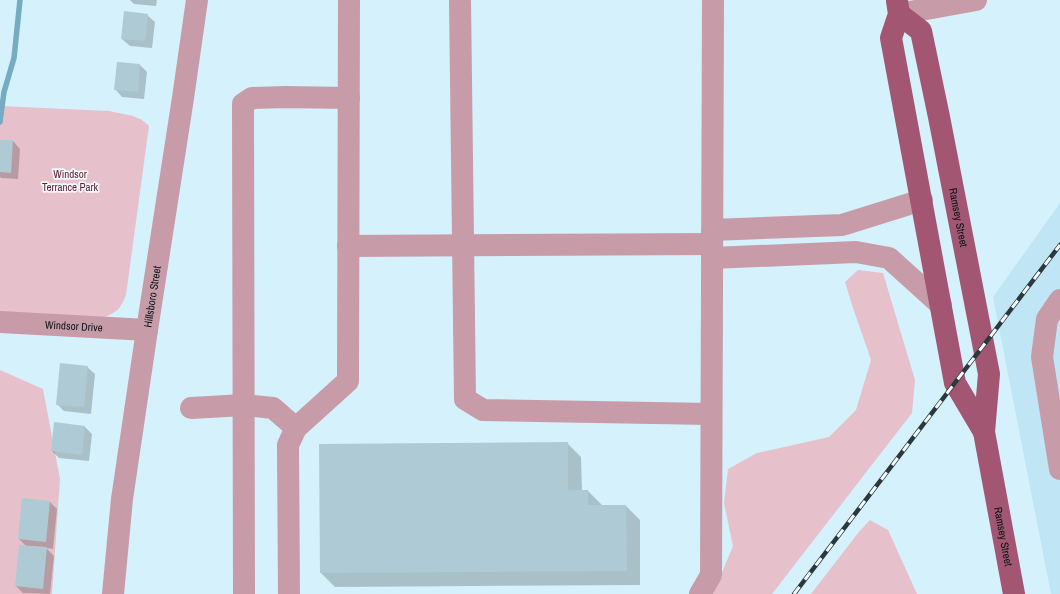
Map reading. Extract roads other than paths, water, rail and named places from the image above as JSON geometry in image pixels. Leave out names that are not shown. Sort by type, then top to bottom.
[{"type":"main road","name":"Ramsey Street","points":[[898,7],[891,38],[955,383],[984,432]]},
{"type":"main road","name":"Ramsey Street","points":[[898,7],[921,31],[939,117],[989,374],[984,432],[1014,594]]},
{"type":"street","name":"Hillsboro Street","points":[[113,594],[122,498],[197,0]]},
{"type":"street","points":[[289,594],[288,445],[296,428],[348,381],[349,0]]},
{"type":"street","points":[[460,0],[465,399],[483,410],[711,414]]},
{"type":"street","points":[[700,594],[711,575],[713,0]]},
{"type":"street","points":[[898,7],[976,0]]},
{"type":"street","points":[[244,594],[244,104],[252,98],[349,98]]},
{"type":"street","points":[[712,244],[842,225],[922,200]]},
{"type":"street","points":[[348,246],[712,244],[856,252],[889,258],[941,305]]},
{"type":"street","points":[[1060,300],[1047,319],[1042,357],[1060,468]]},
{"type":"street","name":"Windsor Drive","points":[[0,322],[147,330]]},
{"type":"street","points":[[191,408],[244,406],[273,408],[296,428]]},
{"type":"waterway","points":[[0,122],[4,92],[14,58],[20,0]]},
{"type":"railway","points":[[794,594],[1060,245]]},
{"type":"park label","name":"Windsor Terrance Park","points":[[70,180]]}]
